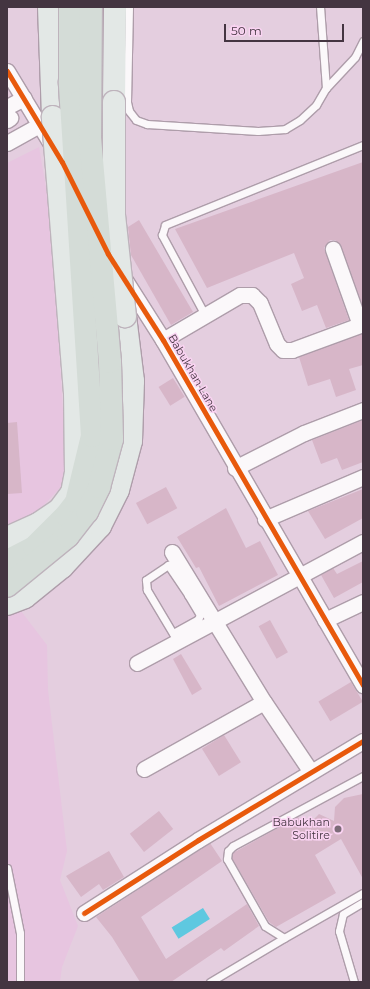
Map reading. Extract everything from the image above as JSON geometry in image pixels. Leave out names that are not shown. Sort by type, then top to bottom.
[{"type":"highway","points":[[7,561],[34,547],[66,515],[76,502],[92,436],[70,82],[70,7]]},
{"type":"highway","points":[[7,586],[68,536],[86,512],[99,487],[112,439],[110,362],[90,138],[91,7]]},
{"type":"main road","points":[[7,538],[38,524],[59,510],[72,493],[76,472],[76,392],[46,121],[49,7]]},
{"type":"main road","points":[[7,604],[24,597],[62,567],[100,526],[118,490],[131,441],[133,381],[114,215],[115,7]]},
{"type":"street","name":"Babukhan Lane","points":[[7,71],[24,98],[46,121],[108,254],[162,340],[299,578],[363,685]]},
{"type":"street","points":[[8,115],[24,98]]},
{"type":"street","points":[[7,143],[46,121]]},
{"type":"street","points":[[162,340],[240,295],[252,295],[260,303],[277,344],[283,350],[292,350],[362,325],[333,249]]},
{"type":"street","points":[[235,468],[304,433],[357,412]]},
{"type":"street","points":[[265,519],[363,477]]},
{"type":"street","points":[[137,663],[175,638],[216,622],[363,542]]},
{"type":"street","points":[[172,552],[192,592],[216,622],[264,702],[311,772]]},
{"type":"street","points":[[325,620],[363,602]]},
{"type":"street","points":[[144,769],[264,702]]},
{"type":"street","points":[[84,913],[198,840],[363,742]]},
{"type":"lane","points":[[129,7],[128,111],[136,120],[147,124],[258,131],[285,128],[300,120],[316,105],[326,88],[355,57],[363,41]]},
{"type":"lane","points":[[320,7],[326,88]]},
{"type":"lane","points":[[205,315],[162,235],[164,225],[363,145]]},
{"type":"lane","points":[[168,565],[192,592],[200,615],[198,619],[175,638],[144,585],[146,580],[168,565]]},
{"type":"lane","points":[[284,938],[264,926],[227,859],[228,851],[363,776]]},
{"type":"lane","points":[[7,868],[20,933],[20,982]]},
{"type":"lane","points":[[210,982],[363,893]]},
{"type":"lane","points":[[354,982],[339,931],[343,914],[363,902]]},
{"type":"shaded area","points":[[39,147],[58,257],[59,346],[67,480],[35,515],[7,527],[7,163]]},
{"type":"shaded area","points":[[21,611],[47,645],[48,690],[67,851],[60,880],[78,926],[62,967],[60,982],[7,982],[7,616]]},
{"type":"water","points":[[203,908],[210,919],[179,939],[172,928]]},
{"type":"building","points":[[363,162],[363,307],[341,246],[335,240],[330,240],[324,248],[349,320],[326,328],[317,305],[302,311],[291,284],[304,278],[294,253],[207,288],[175,229]]},
{"type":"building","points":[[139,220],[193,312],[171,325],[131,255],[128,227]]},
{"type":"building","points":[[363,333],[363,365],[349,369],[356,390],[336,397],[330,379],[308,386],[299,357]]},
{"type":"building","points":[[173,378],[185,397],[170,406],[159,387]]},
{"type":"building","points":[[363,420],[363,462],[342,470],[337,458],[321,464],[312,440]]},
{"type":"building","points":[[17,422],[22,493],[7,494],[7,423]]},
{"type":"building","points":[[166,487],[177,508],[147,524],[136,503]]},
{"type":"building","points":[[363,489],[363,518],[325,539],[308,511]]},
{"type":"building","points":[[226,508],[246,548],[260,541],[278,575],[219,606],[199,567],[196,568],[177,537]]},
{"type":"building","points":[[363,561],[363,582],[334,598],[321,575],[333,568],[337,574]]},
{"type":"building","points":[[270,620],[288,652],[277,659],[259,626]]},
{"type":"building","points":[[181,654],[202,689],[192,695],[173,659]]},
{"type":"building","points":[[351,682],[363,702],[330,721],[318,702]]},
{"type":"building","points":[[224,735],[241,762],[219,776],[202,749]]},
{"type":"building","points":[[363,794],[363,879],[341,839],[315,855],[336,893],[276,927],[269,922],[232,858],[233,853],[298,817],[305,828],[319,814],[334,821],[335,807],[344,798]]},
{"type":"building","points":[[159,811],[173,829],[144,852],[130,834]]},
{"type":"building","points":[[210,843],[222,861],[141,917],[166,959],[247,904],[259,926],[224,951],[221,948],[171,982],[140,982],[112,937],[96,917]]},
{"type":"building","points":[[109,851],[124,877],[103,890],[99,884],[81,897],[66,876]]},
{"type":"cycle path","points":[[7,71],[62,162],[108,254],[163,340],[363,685]]},
{"type":"cycle path","points":[[84,913],[198,840],[363,741]]},
{"type":"place","name":"Babukhan Solitire","points":[[338,829]]}]
